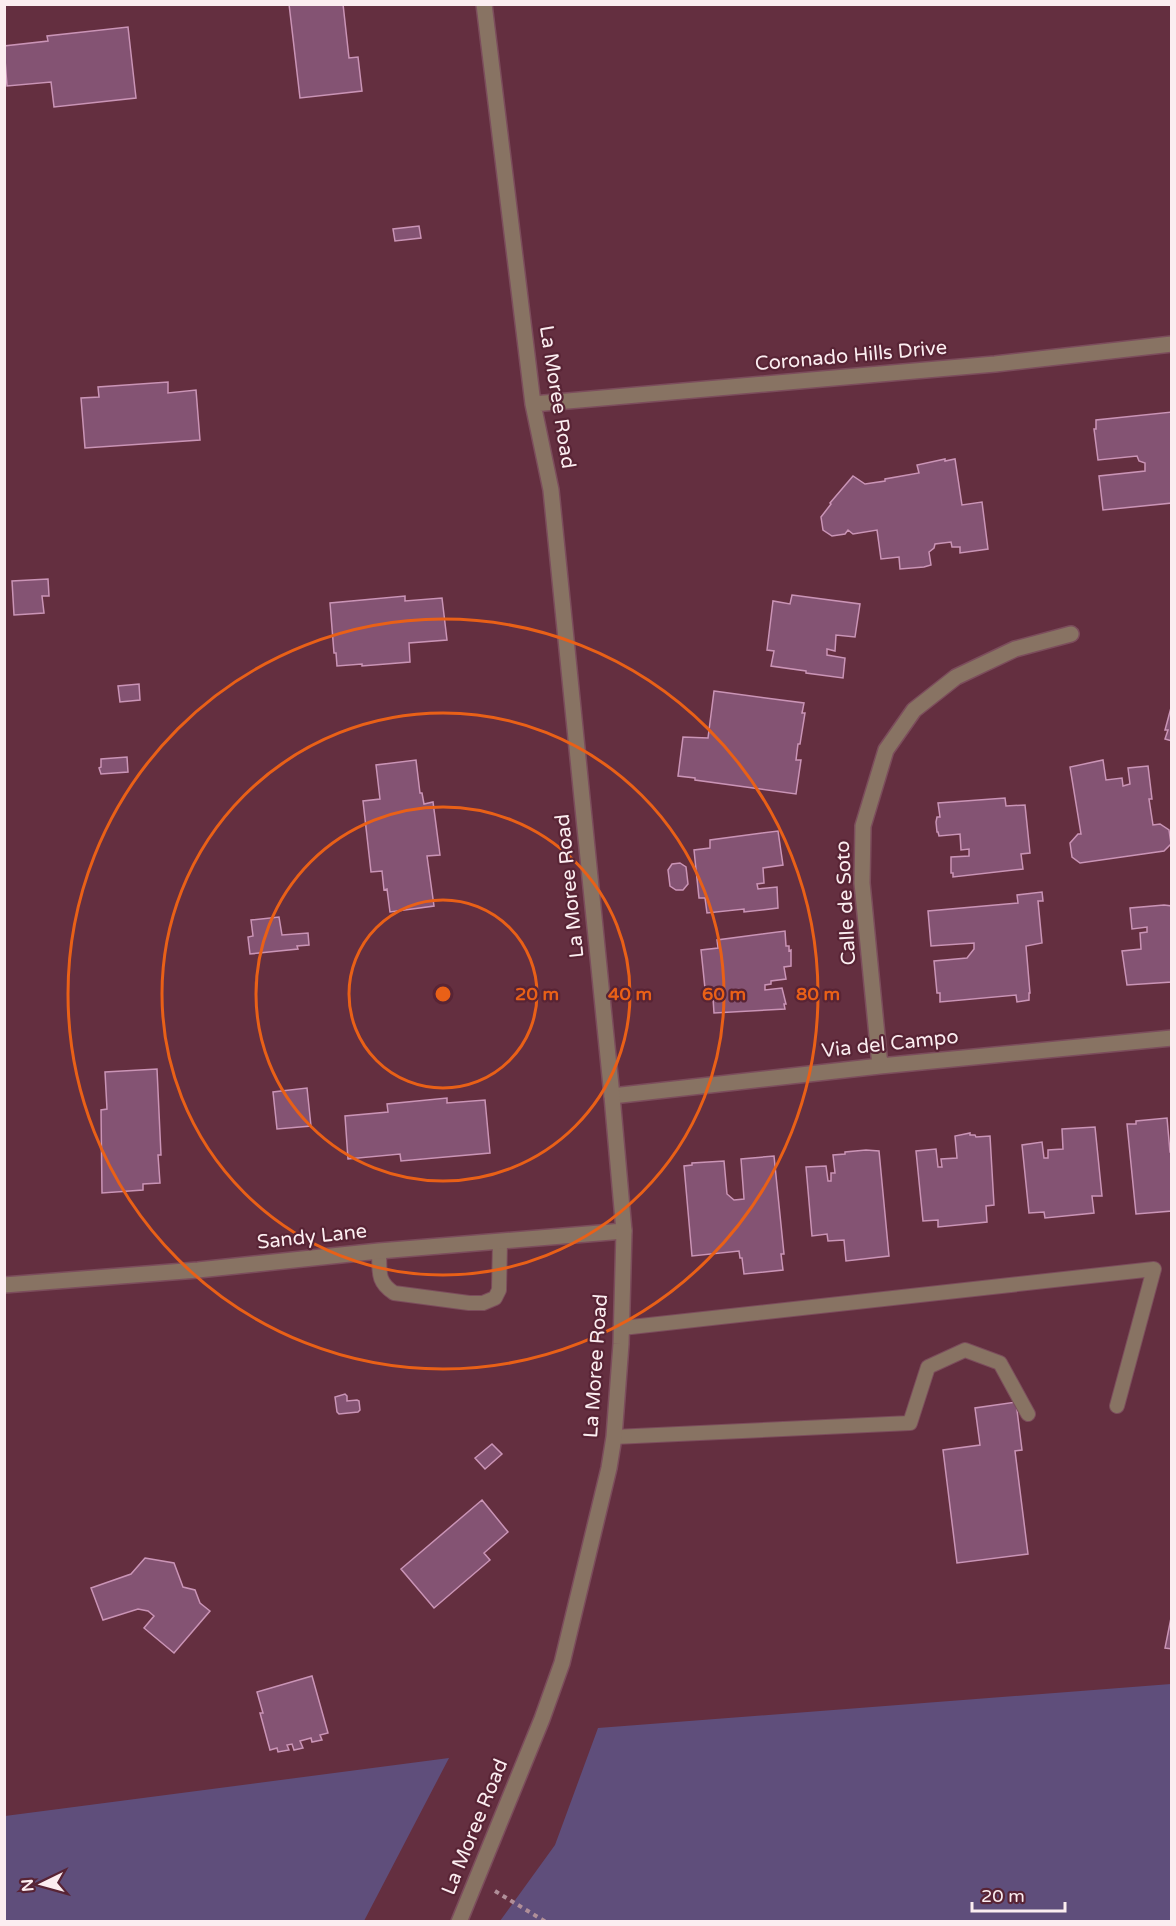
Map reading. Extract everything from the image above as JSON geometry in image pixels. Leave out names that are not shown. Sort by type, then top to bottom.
[{"type":"street","name":"La Moree Road","points":[[459,1922],[538,1729],[562,1663],[609,1468],[614,1437],[621,1328],[624,1231],[551,490],[533,404],[484,4]]},
{"type":"street","name":"Coronado Hills Drive","points":[[533,404],[995,364],[1172,344]]},
{"type":"street","name":"Calle de Soto","points":[[880,1066],[862,883],[863,826],[886,750],[914,710],[956,677],[1015,649],[1071,634]]},
{"type":"street","name":"Via del Campo","points":[[612,1096],[880,1066],[1172,1038]]},
{"type":"street","name":"Sandy Lane","points":[[4,1285],[198,1270],[379,1251],[624,1231]]},
{"type":"lane","points":[[379,1251],[380,1280],[394,1293],[483,1303],[495,1298],[499,1290],[500,1242]]},
{"type":"lane","points":[[621,1328],[1154,1269],[1117,1406]]},
{"type":"lane","points":[[614,1437],[910,1423],[928,1367],[965,1350],[1000,1363],[1028,1414]]},
{"type":"path","points":[[477,1879],[546,1922]]},
{"type":"shaded area","points":[[1171,1684],[1171,1921],[500,1921],[555,1845],[598,1728]]},
{"type":"shaded area","points":[[449,1758],[364,1921],[5,1921],[5,1816]]},
{"type":"building","points":[[289,4],[343,4],[349,58],[358,57],[362,91],[300,98]]},
{"type":"building","points":[[128,27],[136,98],[54,107],[51,82],[7,86],[4,46],[48,41],[47,36]]},
{"type":"building","points":[[419,226],[421,238],[395,241],[393,229]]},
{"type":"building","points":[[168,382],[168,393],[196,390],[200,440],[85,448],[81,398],[99,397],[98,387]]},
{"type":"building","points":[[1172,412],[1172,503],[1103,510],[1099,476],[1145,471],[1145,463],[1139,461],[1137,456],[1098,460],[1094,429],[1096,429],[1096,420]]},
{"type":"building","points":[[945,459],[945,461],[955,459],[962,505],[982,502],[988,549],[960,553],[960,547],[952,547],[951,542],[935,544],[929,552],[931,565],[900,569],[899,557],[881,559],[877,530],[853,534],[848,530],[845,534],[832,536],[823,530],[821,517],[853,476],[865,484],[885,481],[885,479],[919,473],[917,465]]},
{"type":"building","points":[[48,579],[49,596],[42,596],[44,613],[14,615],[12,581]]},
{"type":"building","points":[[792,595],[860,604],[855,637],[836,635],[835,651],[827,649],[827,655],[845,658],[843,678],[771,666],[774,651],[767,650],[773,601],[790,604]]},
{"type":"building","points":[[405,596],[405,601],[442,598],[447,640],[409,643],[410,662],[337,666],[330,603]]},
{"type":"building","points":[[139,684],[140,700],[120,702],[118,686]]},
{"type":"building","points":[[714,691],[804,703],[802,713],[805,713],[796,760],[801,760],[796,794],[678,776],[683,737],[708,738]]},
{"type":"building","points":[[1172,704],[1172,741],[1165,739],[1168,730],[1165,730]]},
{"type":"building","points":[[127,757],[128,772],[101,774],[99,768],[101,759]]},
{"type":"building","points":[[416,760],[420,793],[422,793],[424,804],[433,802],[440,855],[427,856],[434,906],[390,912],[382,871],[371,872],[363,801],[380,799],[376,765]]},
{"type":"building","points":[[1103,760],[1106,780],[1122,778],[1123,786],[1130,784],[1128,768],[1148,766],[1153,825],[1160,824],[1169,830],[1171,844],[1164,851],[1080,863],[1072,857],[1070,843],[1078,834],[1081,834],[1070,767]]},
{"type":"building","points":[[1005,798],[1006,806],[1025,805],[1030,853],[1021,854],[1023,869],[953,877],[951,857],[969,856],[969,849],[961,850],[960,834],[939,836],[936,822],[937,817],[940,817],[938,803]]},
{"type":"building","points":[[778,831],[783,865],[763,868],[764,883],[757,884],[758,889],[777,887],[778,908],[707,913],[705,898],[699,898],[694,850],[710,848],[710,840]]},
{"type":"building","points":[[680,863],[686,867],[688,884],[683,890],[676,890],[670,886],[668,870],[672,864]]},
{"type":"building","points":[[1042,892],[1043,901],[1038,901],[1042,943],[1026,946],[1029,1000],[1017,1002],[1016,995],[940,1002],[934,961],[967,958],[974,949],[974,943],[931,946],[928,911],[1018,903],[1017,895]]},
{"type":"building","points":[[1172,906],[1172,982],[1127,985],[1122,951],[1141,949],[1140,933],[1147,932],[1147,927],[1132,929],[1130,908]]},
{"type":"building","points":[[279,917],[282,935],[308,933],[309,945],[297,946],[298,949],[250,954],[248,937],[253,936],[251,920]]},
{"type":"building","points":[[785,931],[786,946],[789,946],[789,951],[791,950],[791,966],[784,967],[786,979],[771,981],[771,984],[765,985],[765,990],[782,988],[785,1009],[714,1013],[713,998],[706,998],[701,950],[718,948],[717,940]]},
{"type":"building","points":[[157,1069],[160,1183],[143,1184],[143,1190],[102,1193],[101,1110],[107,1109],[105,1072]]},
{"type":"building","points":[[307,1088],[311,1126],[277,1129],[273,1092]]},
{"type":"building","points":[[447,1098],[447,1103],[485,1100],[490,1153],[401,1161],[400,1154],[348,1159],[345,1116],[388,1112],[387,1104]]},
{"type":"building","points":[[1167,1118],[1170,1152],[1172,1152],[1172,1211],[1136,1214],[1127,1124]]},
{"type":"building","points":[[1095,1127],[1102,1196],[1092,1196],[1094,1213],[1045,1218],[1044,1212],[1029,1213],[1022,1145],[1042,1142],[1044,1158],[1048,1158],[1048,1150],[1063,1149],[1062,1129]]},
{"type":"building","points":[[970,1133],[976,1137],[990,1136],[994,1205],[986,1206],[987,1222],[938,1227],[938,1220],[923,1221],[916,1151],[936,1149],[938,1167],[942,1167],[941,1159],[957,1158],[955,1136]]},
{"type":"building","points":[[866,1150],[879,1151],[889,1256],[846,1261],[844,1240],[828,1241],[827,1234],[812,1236],[806,1167],[826,1166],[828,1181],[831,1181],[831,1173],[835,1173],[833,1155]]},
{"type":"building","points":[[774,1156],[784,1254],[781,1254],[783,1270],[744,1274],[739,1251],[692,1256],[684,1166],[692,1165],[692,1163],[724,1161],[727,1194],[734,1200],[744,1199],[741,1159]]},
{"type":"building","points":[[345,1394],[347,1401],[359,1401],[360,1410],[358,1412],[339,1414],[337,1412],[335,1397]]},
{"type":"building","points":[[1016,1402],[1022,1450],[1015,1451],[1028,1554],[957,1563],[943,1450],[980,1445],[975,1408]]},
{"type":"building","points":[[492,1444],[502,1454],[485,1469],[475,1458]]},
{"type":"building","points":[[482,1500],[508,1532],[484,1553],[490,1560],[434,1608],[401,1569]]},
{"type":"building","points":[[145,1558],[174,1563],[183,1587],[195,1590],[200,1603],[210,1611],[174,1653],[144,1628],[154,1616],[148,1611],[138,1609],[103,1620],[91,1588],[131,1574]]},
{"type":"building","points":[[1172,1613],[1172,1649],[1165,1648]]},
{"type":"building","points":[[312,1676],[328,1733],[320,1735],[322,1740],[312,1742],[311,1738],[300,1741],[303,1748],[294,1750],[292,1744],[287,1745],[289,1750],[278,1752],[277,1748],[270,1750],[257,1692]]}]
